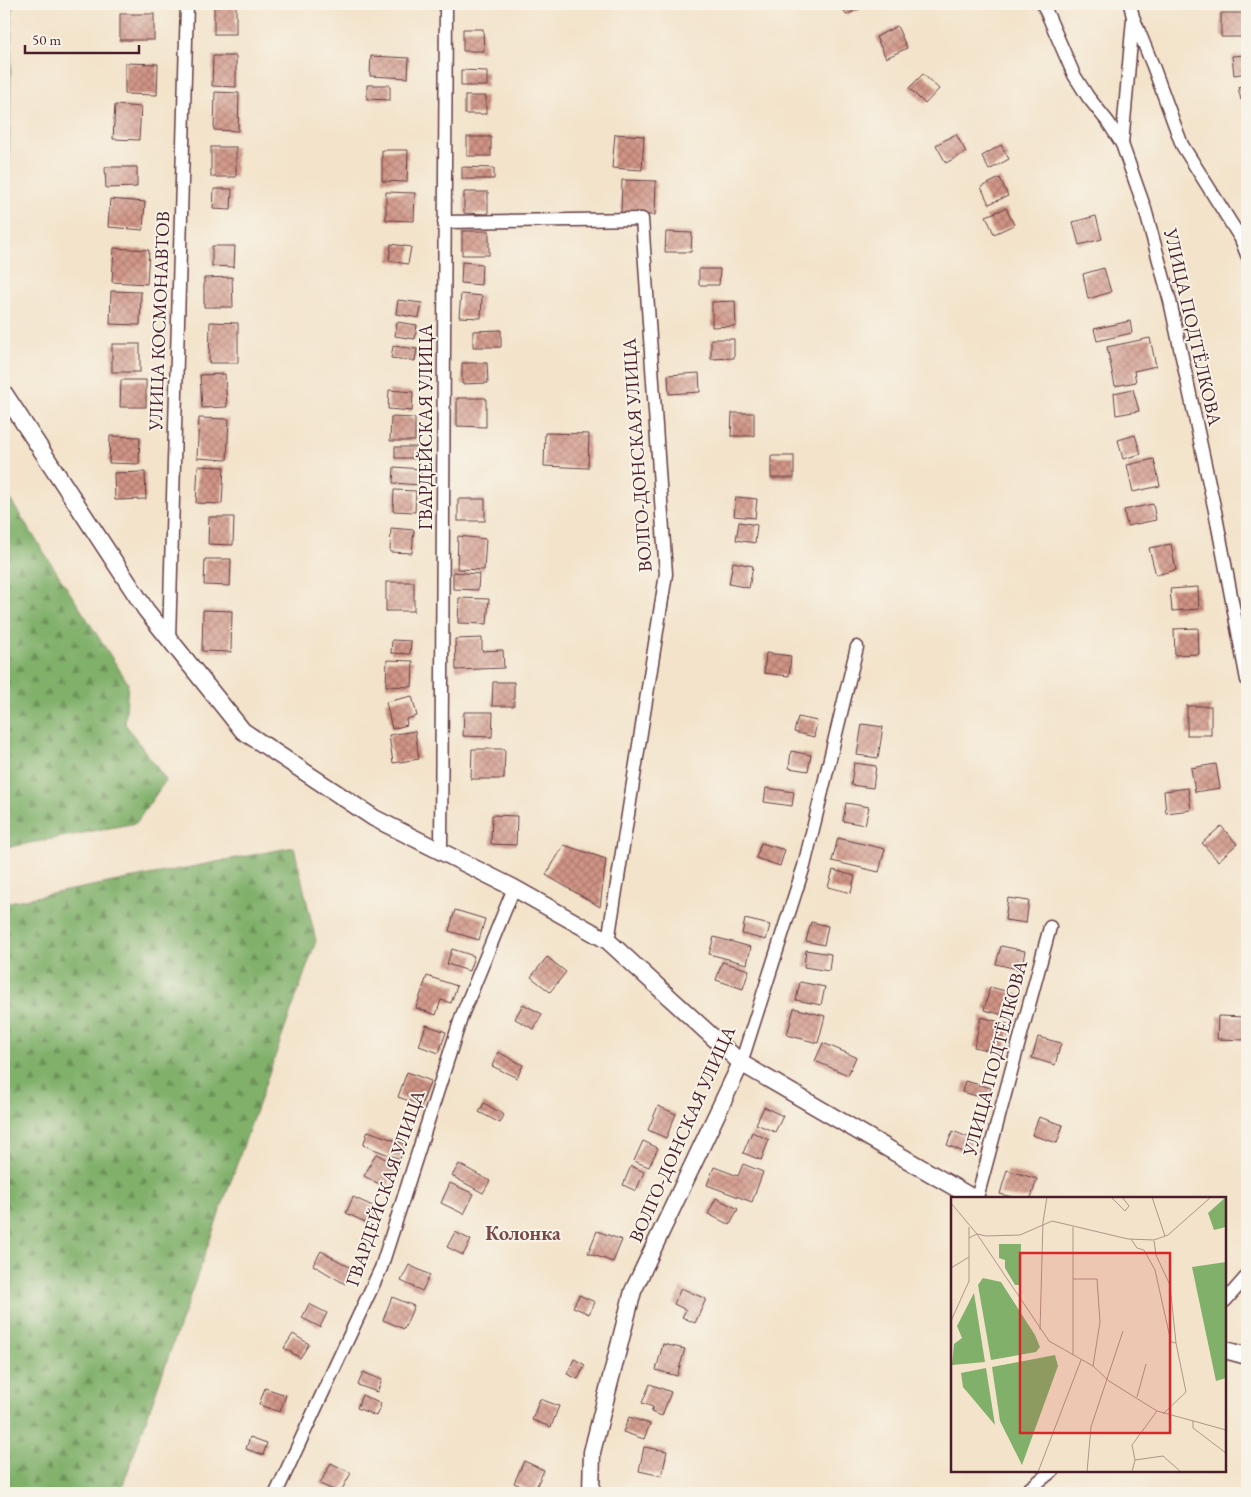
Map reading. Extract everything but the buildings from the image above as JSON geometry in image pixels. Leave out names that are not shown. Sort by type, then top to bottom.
[{"type":"street","name":"УЛИЦА КОСМОНАВТОВ","points":[[169,639],[187,4]]},
{"type":"street","name":"ГВАРДЕЙСКАЯ УЛИЦА","points":[[441,851],[446,4]]},
{"type":"street","name":"УЛИЦА ПОДТЁЛКОВА","points":[[1043,4],[1074,75],[1122,144],[1145,209],[1170,301],[1216,510],[1247,680]]},
{"type":"street","points":[[1130,4],[1133,17],[1182,145],[1240,239],[1247,254]]},
{"type":"street","points":[[1122,144],[1133,17]]},
{"type":"street","name":"ВОЛГО-ДОНСКАЯ УЛИЦА","points":[[444,222],[642,219],[666,574],[608,941]]},
{"type":"street","points":[[4,393],[146,610],[243,731],[374,818],[514,888],[608,941],[741,1062],[971,1197]]},
{"type":"street","name":"ВОЛГО-ДОНСКАЯ УЛИЦА","points":[[591,1493],[592,1452],[633,1290],[741,1062],[804,866],[857,647]]},
{"type":"street","name":"ГВАРДЕЙСКАЯ УЛИЦА","points":[[276,1493],[381,1268],[462,1015],[514,888]]},
{"type":"street","name":"УЛИЦА ПОДТЁЛКОВА","points":[[977,1197],[1050,927]]},
{"type":"street","points":[[1226,1300],[1247,1276]]},
{"type":"street","points":[[1226,1350],[1247,1356]]},
{"type":"street","points":[[1024,1493],[1051,1472]]},
{"type":"green space","points":[[4,4],[12,4],[7,272],[4,272]]},
{"type":"green space","points":[[4,490],[128,683],[125,724],[166,780],[136,823],[4,848]]},
{"type":"green space","points":[[294,847],[316,941],[120,1493],[4,1493],[4,903]]},
{"type":"district","name":"Колонка","points":[[523,1233]]}]
